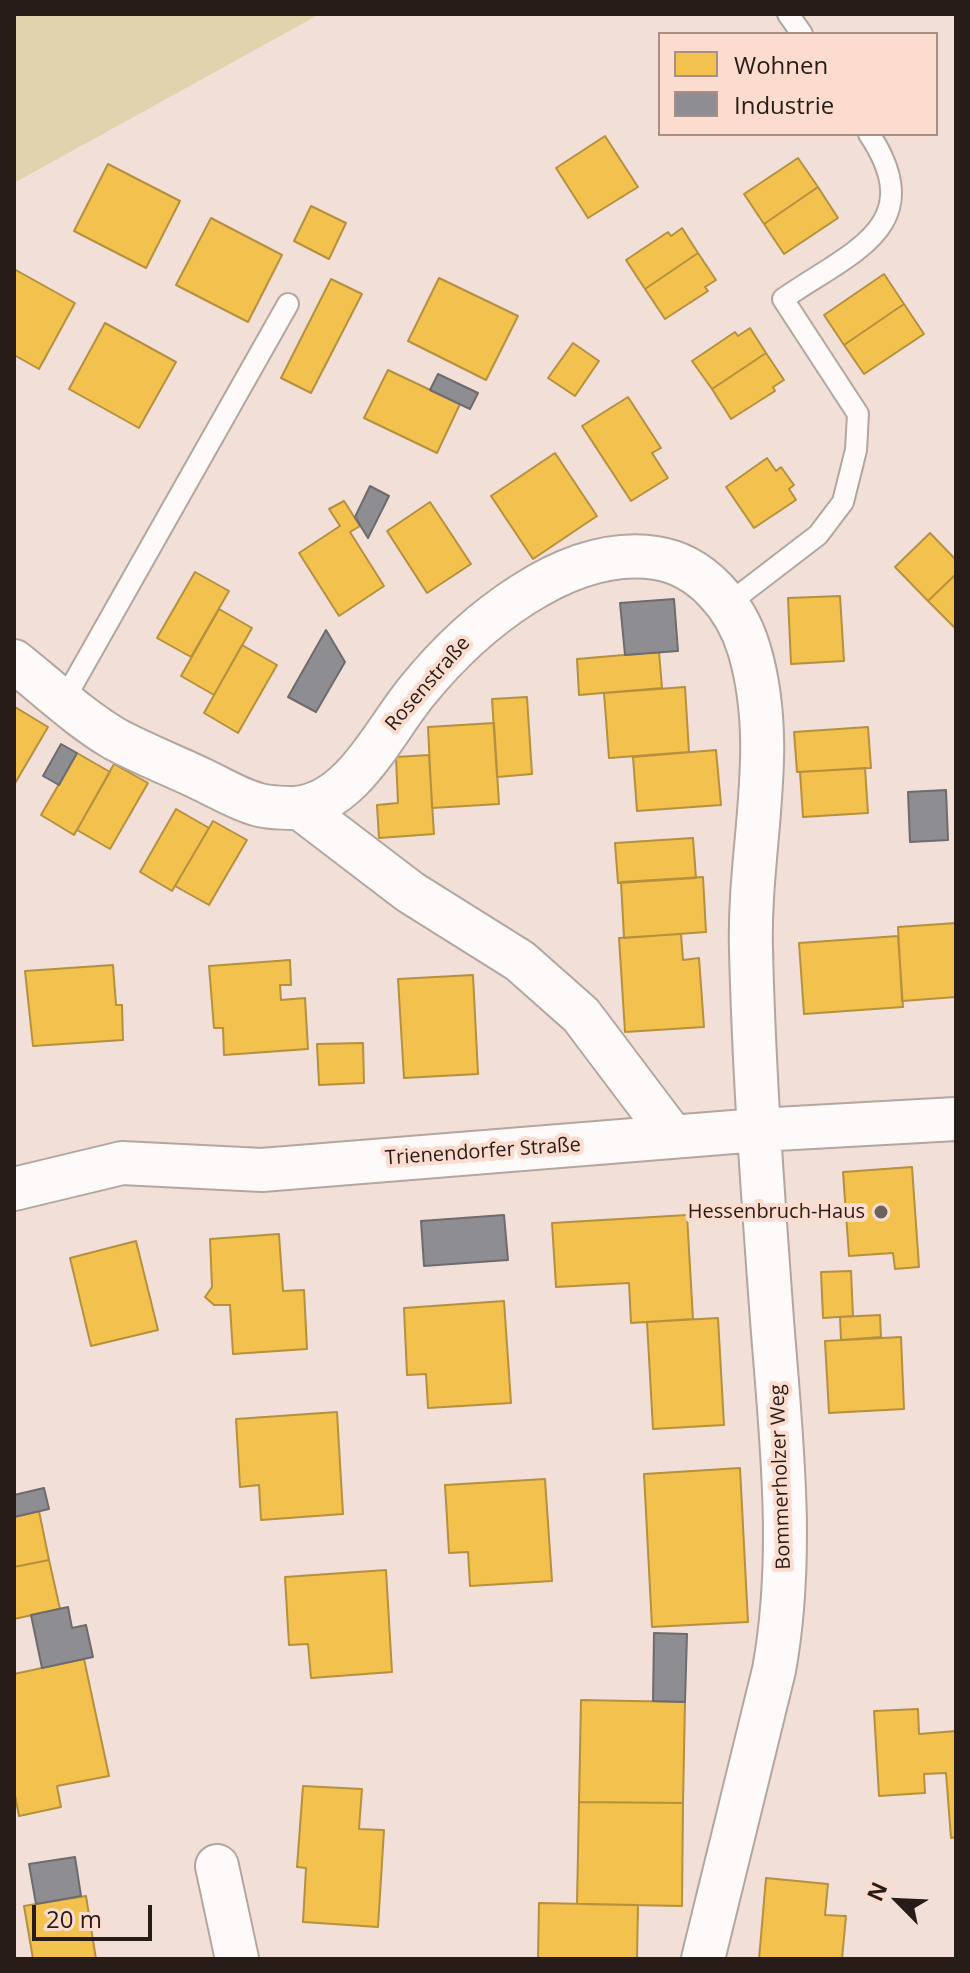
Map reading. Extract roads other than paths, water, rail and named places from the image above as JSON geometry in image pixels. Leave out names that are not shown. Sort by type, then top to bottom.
[{"type":"street","name":"Rosenstraße","points":[[300,808],[329,798],[354,775],[450,653],[505,606],[539,585],[608,560],[649,557],[668,560],[694,574],[728,604],[749,649],[762,731],[763,795],[751,942],[758,1130]]},
{"type":"street","points":[[14,661],[112,737],[256,804],[300,808],[410,892],[530,970],[581,1015],[673,1137]]},
{"type":"street","name":"Trienendorfer Straße","points":[[14,1189],[122,1163],[262,1170],[758,1130],[956,1119]]},
{"type":"street","name":"Bommerholzer Weg","points":[[703,1959],[769,1694],[784,1597],[785,1484],[758,1130]]},
{"type":"street","points":[[217,1866],[237,1959]]},
{"type":"lane","points":[[788,14],[801,32]]},
{"type":"lane","points":[[728,604],[818,535],[843,502],[856,450],[858,414],[783,299],[876,234],[890,213],[893,188],[887,161],[870,136]]},
{"type":"lane","points":[[64,700],[288,304]]},
{"type":"place","name":"Hessenbruch-Haus","points":[[881,1212]]}]
